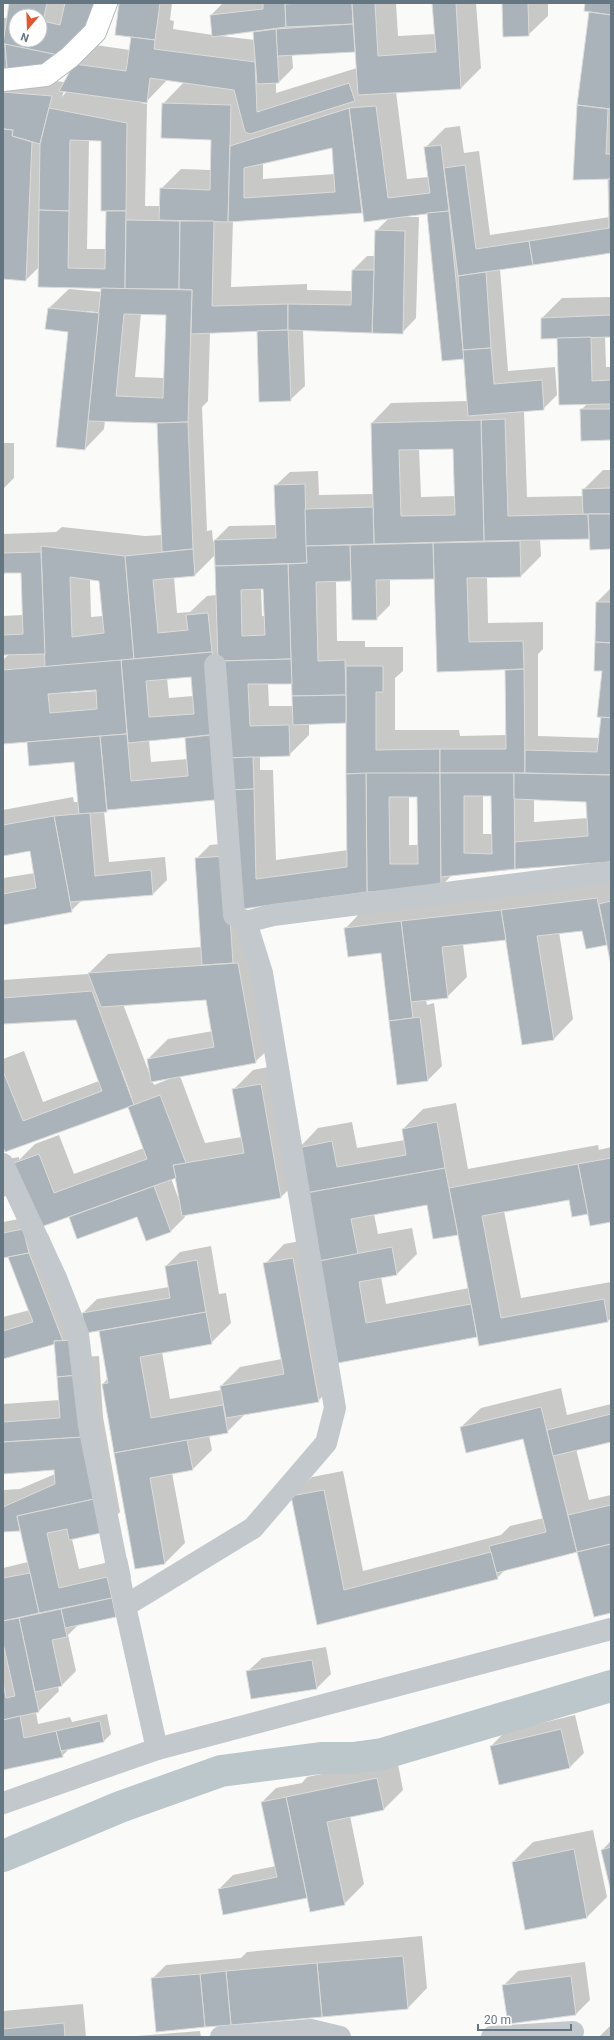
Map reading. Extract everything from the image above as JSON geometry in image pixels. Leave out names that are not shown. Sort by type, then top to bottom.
[{"type":"street","points":[[3,80],[46,75],[70,57],[96,32],[106,3]]},
{"type":"street","points":[[125,1606],[253,1528],[326,1443],[335,1408],[262,973],[246,922],[234,915],[215,665]]},
{"type":"street","points":[[246,922],[273,915],[611,872]]},
{"type":"street","points":[[3,1164],[56,1278],[78,1334],[89,1426],[125,1606],[157,1749]]},
{"type":"street","points":[[3,1803],[157,1749],[611,1629]]},
{"type":"street","points":[[221,2037],[311,2030],[340,2037]]},
{"type":"street","points":[[492,2037],[573,2032]]},
{"type":"building","points":[[9,3],[47,3],[46,8],[8,8]]},
{"type":"building","points":[[65,3],[98,3],[94,25],[63,56],[23,48],[48,48],[48,22],[60,25]]},
{"type":"building","points":[[119,3],[160,3],[155,40],[115,35]]},
{"type":"building","points":[[263,3],[285,3],[286,27],[212,37],[210,15],[263,9]]},
{"type":"building","points":[[352,3],[353,24],[286,27],[285,4]]},
{"type":"building","points":[[352,3],[375,3],[378,56],[436,52],[432,3],[456,3],[461,89],[358,95]]},
{"type":"building","points":[[502,3],[528,3],[529,36],[503,37]]},
{"type":"building","points":[[585,3],[611,3],[611,15],[584,11]]},
{"type":"building","points":[[8,10],[8,45],[3,44]]},
{"type":"building","points":[[589,12],[611,15],[611,109],[577,105]]},
{"type":"building","points":[[353,24],[355,52],[277,56],[276,29]]},
{"type":"building","points":[[276,29],[279,83],[257,84],[253,32]]},
{"type":"building","points":[[131,37],[155,40],[154,49],[255,62],[257,112],[349,83],[355,101],[250,134],[245,132],[234,90],[150,78],[147,103],[59,91],[74,64],[126,71]]},
{"type":"building","points":[[3,44],[5,44],[7,68],[3,68]]},
{"type":"building","points":[[5,44],[8,45],[8,48],[24,48],[63,56],[35,73],[7,68]]},
{"type":"building","points":[[3,92],[52,96],[40,144],[12,136],[13,130],[3,129]]},
{"type":"building","points":[[162,103],[231,105],[228,222],[159,220],[160,188],[210,190],[211,140],[161,138]]},
{"type":"building","points":[[577,105],[608,109],[606,154],[611,154],[611,179],[573,180]]},
{"type":"building","points":[[376,106],[388,198],[430,193],[424,147],[441,145],[449,211],[364,222],[349,108]]},
{"type":"building","points":[[49,108],[127,123],[126,211],[101,211],[101,141],[70,140],[69,211],[39,210],[40,144]]},
{"type":"building","points":[[349,108],[362,213],[228,222],[230,146]],"holes":[[[332,148],[335,192],[244,198],[244,168]]]},
{"type":"building","points":[[3,129],[13,130],[12,136],[32,142],[26,281],[3,279]]},
{"type":"building","points":[[465,165],[476,249],[529,241],[533,265],[458,276],[444,168]]},
{"type":"building","points":[[608,179],[611,179],[611,253],[533,265],[529,241],[609,228]]},
{"type":"building","points":[[39,210],[69,211],[68,268],[105,269],[106,211],[126,211],[125,289],[38,287]]},
{"type":"building","points":[[449,211],[464,359],[442,361],[427,213]]},
{"type":"building","points":[[126,220],[180,221],[179,289],[125,289]]},
{"type":"building","points":[[180,221],[214,221],[212,306],[288,304],[288,330],[191,334],[192,290],[179,289]]},
{"type":"building","points":[[375,230],[405,231],[403,334],[372,333]]},
{"type":"building","points":[[352,270],[374,270],[372,333],[288,330],[288,304],[351,305]]},
{"type":"building","points":[[486,272],[491,348],[463,350],[458,276]]},
{"type":"building","points":[[101,288],[192,290],[188,422],[157,423],[88,421]],"holes":[[[124,314],[166,315],[163,398],[116,396]]]},
{"type":"building","points":[[48,308],[99,313],[85,450],[56,447],[68,332],[45,329]]},
{"type":"building","points":[[611,315],[611,337],[541,339],[541,318]]},
{"type":"building","points":[[288,330],[291,401],[259,402],[257,331]]},
{"type":"building","points":[[591,337],[592,381],[611,380],[611,404],[559,405],[557,338]]},
{"type":"building","points":[[491,348],[494,384],[542,380],[544,410],[468,416],[463,350]]},
{"type":"building","points":[[580,409],[611,409],[611,440],[581,441]]},
{"type":"building","points":[[505,419],[508,516],[588,514],[589,539],[484,541],[481,420]]},
{"type":"building","points":[[481,420],[484,541],[374,544],[371,423]],"holes":[[[453,449],[455,515],[401,516],[399,450]]]},
{"type":"building","points":[[188,422],[193,549],[162,552],[157,423]]},
{"type":"building","points":[[305,484],[307,563],[215,566],[214,540],[276,538],[274,485]]},
{"type":"building","points":[[611,488],[611,514],[583,514],[582,489]]},
{"type":"building","points":[[373,507],[374,544],[306,546],[305,509]]},
{"type":"building","points":[[588,514],[611,514],[611,549],[590,550]]},
{"type":"building","points":[[520,541],[521,577],[467,578],[469,642],[523,641],[524,669],[437,672],[433,543]]},
{"type":"building","points":[[433,543],[434,579],[376,580],[377,620],[352,620],[350,545]]},
{"type":"building","points":[[350,545],[351,581],[316,582],[318,661],[345,660],[346,695],[292,696],[288,564],[307,563],[306,546]]},
{"type":"building","points":[[41,546],[125,556],[134,659],[45,667]],"holes":[[[70,577],[99,581],[104,633],[72,637]]]},
{"type":"building","points":[[193,549],[195,576],[153,580],[158,633],[188,630],[186,615],[208,613],[212,652],[134,659],[125,556]]},
{"type":"building","points":[[41,552],[45,654],[3,655],[3,635],[23,634],[21,573],[3,573],[3,553]]},
{"type":"building","points":[[288,564],[291,659],[218,661],[215,566]],"holes":[[[263,589],[265,635],[242,636],[241,590]]]},
{"type":"building","points":[[596,602],[611,602],[611,643],[595,642]]},
{"type":"building","points":[[595,642],[611,643],[611,718],[597,717],[602,671],[594,671]]},
{"type":"building","points":[[212,652],[219,734],[128,743],[121,660]],"holes":[[[191,677],[194,714],[149,717],[146,681]]]},
{"type":"building","points":[[291,659],[292,684],[248,684],[250,726],[289,725],[290,756],[228,758],[220,661]]},
{"type":"building","points":[[121,660],[127,734],[3,744],[3,670]],"holes":[[[96,690],[97,709],[50,713],[48,694]]]},
{"type":"building","points":[[346,666],[383,666],[383,692],[376,692],[376,750],[440,749],[440,773],[346,774]]},
{"type":"building","points":[[524,669],[525,773],[440,773],[440,749],[506,749],[505,670]]},
{"type":"building","points":[[346,695],[346,723],[293,725],[292,696]]},
{"type":"building","points":[[601,717],[611,718],[611,775],[525,773],[525,750],[597,752]]},
{"type":"building","points":[[127,734],[131,781],[188,776],[185,738],[219,734],[225,799],[107,810],[100,736]]},
{"type":"building","points":[[100,736],[107,812],[79,814],[74,762],[29,766],[27,742]]},
{"type":"building","points":[[253,757],[254,789],[229,790],[228,758]]},
{"type":"building","points":[[366,773],[440,773],[441,887],[367,892]],"holes":[[[389,797],[417,797],[418,864],[390,864]]]},
{"type":"building","points":[[366,773],[367,892],[235,910],[229,790],[254,789],[256,879],[347,867],[346,774]]},
{"type":"building","points":[[440,773],[514,773],[515,869],[441,877]],"holes":[[[464,796],[491,796],[492,854],[464,853]]]},
{"type":"building","points":[[514,773],[611,775],[611,862],[515,869],[515,842],[588,836],[586,802],[514,799]]},
{"type":"building","points":[[90,813],[95,876],[151,870],[153,895],[70,902],[54,816]]},
{"type":"building","points":[[54,816],[72,912],[3,925],[3,894],[36,888],[30,851],[3,856],[3,825]]},
{"type":"building","points":[[226,856],[233,963],[202,965],[195,858]]},
{"type":"building","points":[[597,898],[607,945],[586,949],[582,931],[537,936],[554,1040],[522,1045],[501,910]]},
{"type":"building","points":[[611,901],[611,966],[599,904]]},
{"type":"building","points":[[501,910],[506,940],[442,947],[448,998],[411,1002],[401,921]]},
{"type":"building","points":[[401,921],[413,1018],[389,1021],[381,953],[348,957],[344,928]]},
{"type":"building","points":[[238,963],[256,1063],[151,1082],[147,1059],[214,1047],[206,1000],[101,1007],[88,973]]},
{"type":"building","points":[[92,991],[134,1105],[5,1152],[3,1147],[3,1071],[23,1121],[102,1091],[76,1020],[3,1024],[3,998]]},
{"type":"building","points":[[420,1017],[428,1081],[397,1085],[389,1021]]},
{"type":"building","points":[[261,1084],[281,1198],[182,1216],[173,1165],[244,1153],[232,1089]]},
{"type":"building","points":[[160,1095],[186,1163],[173,1165],[176,1178],[38,1228],[14,1163],[39,1154],[54,1193],[147,1159],[128,1107]]},
{"type":"building","points":[[437,1122],[445,1168],[306,1193],[298,1148],[332,1141],[337,1167],[406,1155],[402,1129]]},
{"type":"building","points":[[611,1158],[611,1222],[590,1226],[578,1164]]},
{"type":"building","points":[[578,1164],[588,1214],[572,1217],[569,1200],[482,1216],[501,1318],[604,1299],[608,1322],[479,1346],[449,1188]]},
{"type":"building","points":[[445,1168],[458,1235],[433,1239],[427,1205],[351,1219],[358,1254],[319,1261],[306,1193]]},
{"type":"building","points":[[154,1186],[171,1232],[146,1241],[137,1217],[77,1239],[69,1217]]},
{"type":"building","points":[[23,1229],[29,1253],[3,1258],[3,1233]]},
{"type":"building","points":[[392,1247],[397,1275],[359,1282],[366,1323],[471,1304],[477,1337],[338,1363],[319,1261]]},
{"type":"building","points":[[29,1253],[63,1341],[54,1341],[55,1344],[3,1359],[3,1331],[33,1322],[8,1257]]},
{"type":"building","points":[[293,1258],[319,1402],[226,1418],[220,1386],[284,1374],[263,1263]]},
{"type":"building","points":[[197,1260],[206,1312],[86,1333],[82,1313],[170,1298],[165,1266]]},
{"type":"building","points":[[206,1312],[212,1344],[140,1357],[151,1418],[223,1405],[228,1433],[114,1453],[102,1384],[108,1383],[99,1331]]},
{"type":"building","points":[[77,1340],[79,1375],[57,1377],[54,1341]]},
{"type":"building","points":[[79,1375],[84,1437],[3,1442],[3,1422],[60,1418],[57,1377]]},
{"type":"building","points":[[541,1407],[577,1552],[496,1573],[489,1546],[546,1532],[523,1439],[466,1453],[460,1427]]},
{"type":"building","points":[[611,1414],[611,1442],[553,1456],[547,1430]]},
{"type":"building","points":[[84,1437],[94,1499],[17,1516],[20,1531],[3,1532],[3,1507],[55,1484],[54,1470],[3,1474],[3,1442]]},
{"type":"building","points":[[187,1440],[193,1470],[150,1478],[165,1564],[135,1569],[114,1453]]},
{"type":"building","points":[[324,1490],[344,1590],[491,1552],[498,1579],[317,1625],[291,1496]]},
{"type":"building","points":[[94,1499],[101,1533],[69,1540],[67,1529],[47,1533],[59,1588],[107,1577],[112,1598],[39,1613],[17,1516]]},
{"type":"building","points":[[611,1505],[611,1544],[577,1552],[568,1515]]},
{"type":"building","points":[[611,1544],[611,1613],[594,1617],[577,1552]]},
{"type":"building","points":[[30,1573],[39,1613],[3,1621],[3,1578]]},
{"type":"building","points":[[112,1598],[116,1617],[65,1628],[61,1609]]},
{"type":"building","points":[[61,1609],[67,1637],[52,1640],[62,1686],[35,1692],[19,1618]]},
{"type":"building","points":[[19,1618],[39,1712],[3,1720],[3,1682],[6,1698],[15,1696],[3,1643],[3,1621]]},
{"type":"building","points":[[312,1660],[317,1689],[251,1699],[246,1671]]},
{"type":"building","points":[[20,1716],[24,1738],[56,1731],[63,1757],[3,1770],[3,1720]]},
{"type":"building","points":[[100,1721],[104,1742],[61,1751],[56,1731]]},
{"type":"building","points":[[561,1729],[570,1768],[499,1785],[490,1746]]},
{"type":"building","points":[[377,1778],[384,1810],[327,1822],[345,1905],[310,1912],[286,1797]]},
{"type":"building","points":[[286,1797],[307,1898],[223,1915],[218,1889],[277,1877],[261,1802]]},
{"type":"building","points":[[611,1847],[611,1892],[601,1850]]},
{"type":"building","points":[[574,1849],[587,1918],[525,1930],[512,1862]]},
{"type":"building","points":[[403,1956],[408,2009],[322,2017],[317,1963]]},
{"type":"building","points":[[317,1963],[322,2017],[231,2025],[226,1971]]},
{"type":"building","points":[[226,1971],[231,2025],[205,2027],[200,1974]]},
{"type":"building","points":[[200,1974],[205,2027],[156,2032],[151,1978]]},
{"type":"building","points":[[571,1976],[576,2015],[508,2024],[502,1985]]},
{"type":"building","points":[[64,2023],[65,2037],[3,2037],[3,2029]]},
{"type":"waterway","points":[[3,1856],[120,1807],[221,1771],[321,1758],[353,1758],[382,1754],[611,1686]]}]
